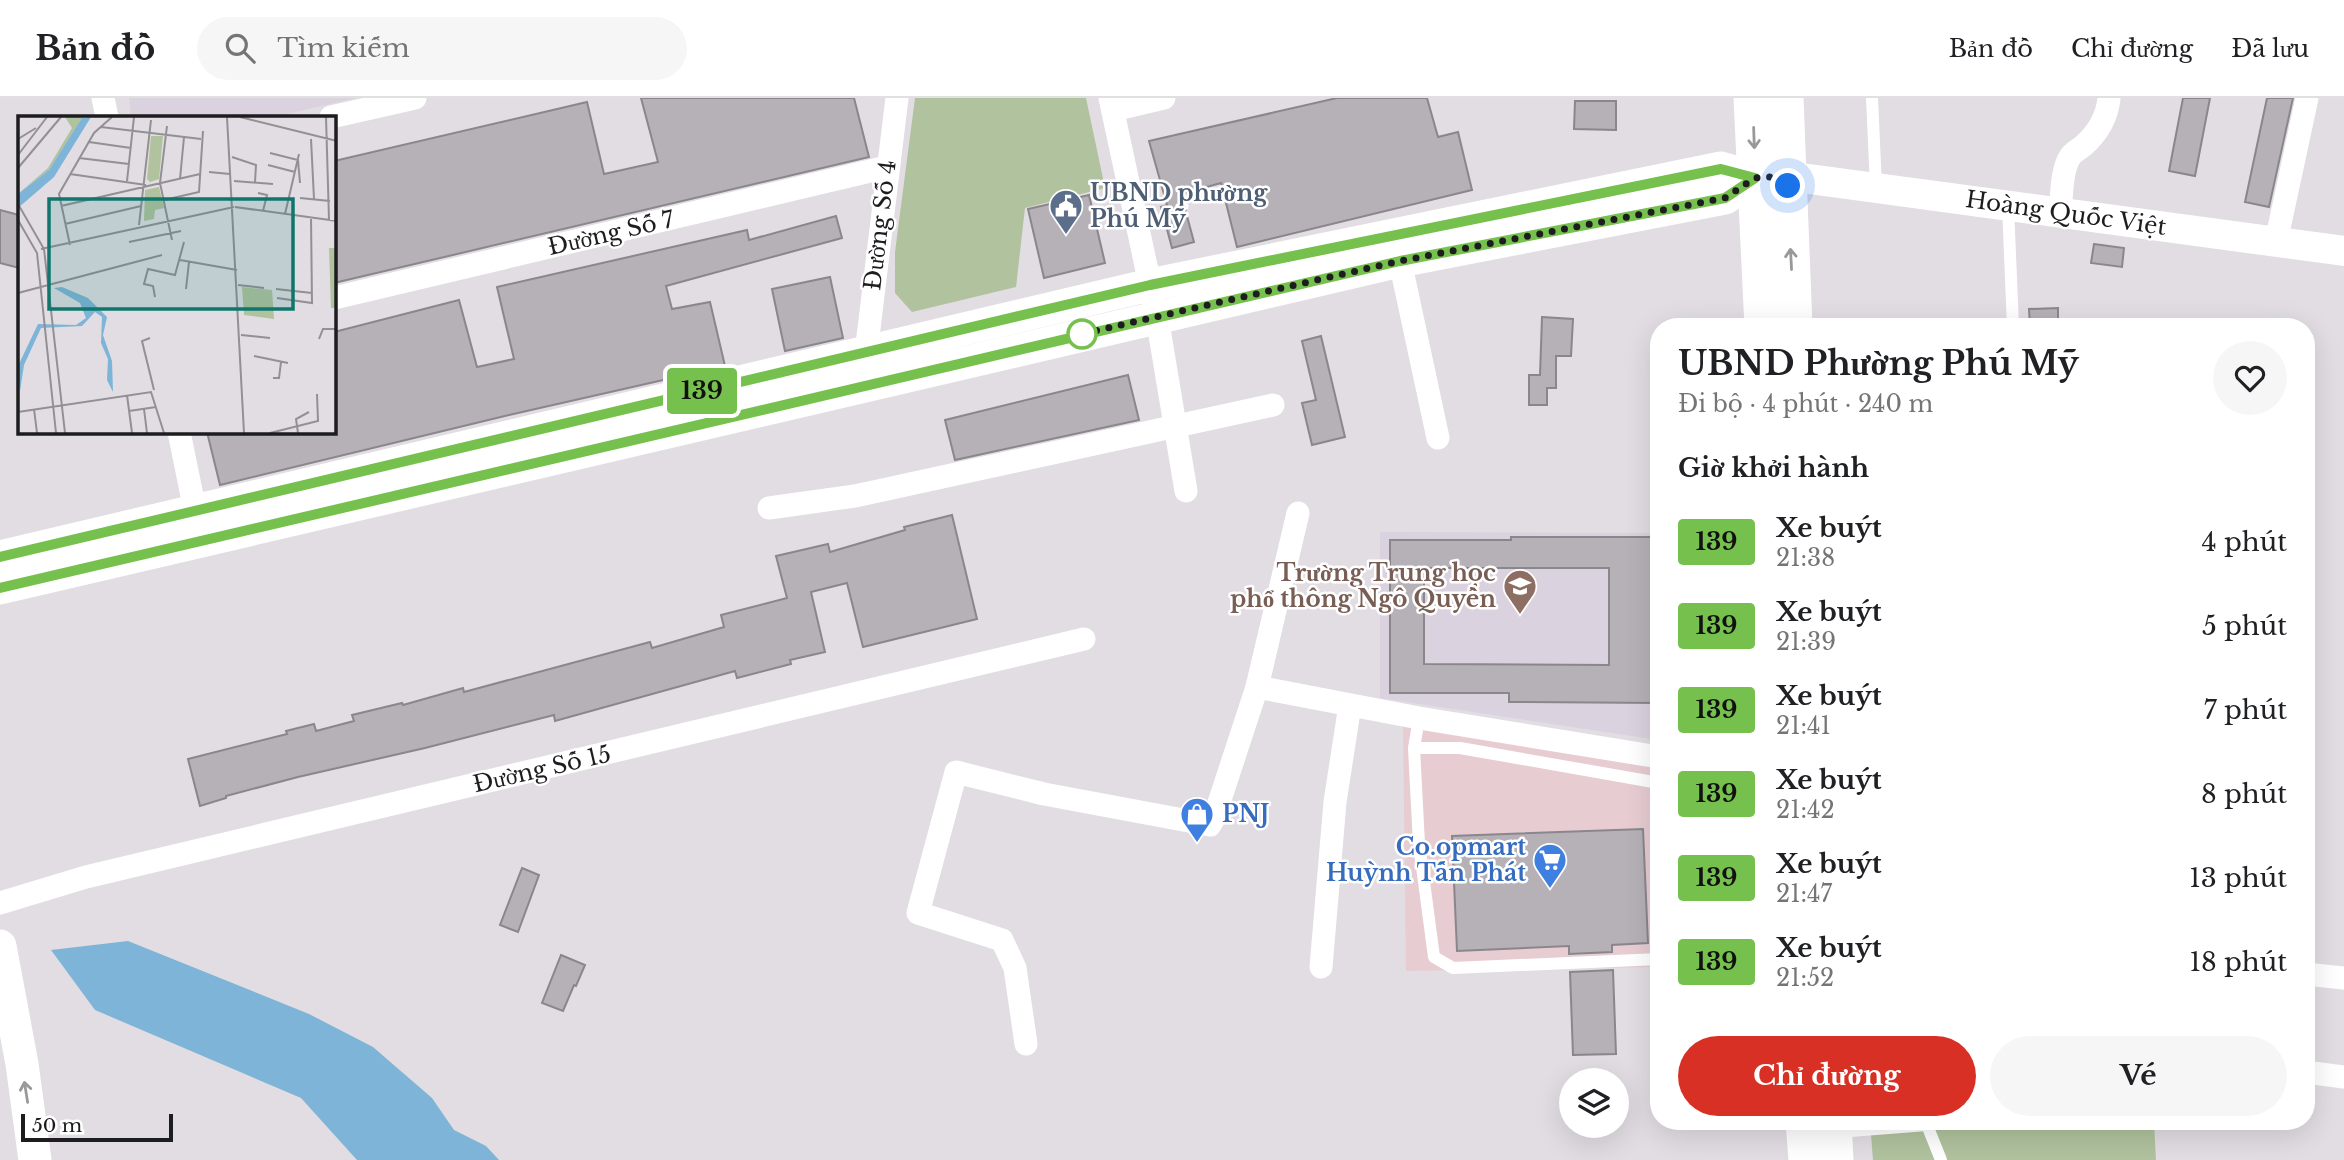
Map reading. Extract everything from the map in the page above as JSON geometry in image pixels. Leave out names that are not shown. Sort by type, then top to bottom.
[{"type":"main road","points":[[1752,98],[1771,177],[1793,318]]},
{"type":"main road","points":[[1763,318],[1771,177],[1785,98]]},
{"type":"main road","name":"Hoàng Quốc Việt","points":[[0,588],[198,525],[866,353],[1150,285],[1721,169],[1771,177]]},
{"type":"main road","name":"Hoàng Quốc Việt","points":[[0,557],[198,525],[1157,317],[1400,261],[1725,198],[1771,177]]},
{"type":"main road","points":[[0,946],[22,1064],[35,1160]]},
{"type":"main road","points":[[1807,1160],[1827,1134]]},
{"type":"street","points":[[103,98],[107,116]]},
{"type":"street","points":[[335,116],[415,98]]},
{"type":"street","name":"Đường Số 4","points":[[866,353],[897,98]]},
{"type":"street","points":[[1164,98],[1111,104],[1157,317],[1186,491]]},
{"type":"street","points":[[2060,212],[2067,163],[2071,154],[2100,128],[2108,113],[2109,98]]},
{"type":"street","points":[[2276,242],[2307,98]]},
{"type":"street","name":"Đường Số 7","points":[[336,298],[887,167]]},
{"type":"street","name":"Hoàng Quốc Việt","points":[[1771,177],[2008,205],[2344,251]]},
{"type":"street","points":[[1400,261],[1438,438]]},
{"type":"street","points":[[769,508],[855,496],[1273,405]]},
{"type":"street","points":[[179,434],[198,525]]},
{"type":"street","points":[[1026,1044],[1015,968],[1002,940],[918,913],[956,772],[1044,794],[1210,824],[1257,687],[1298,513]]},
{"type":"street","name":"Đường Số 15","points":[[0,903],[86,877],[1084,639]]},
{"type":"street","points":[[1257,687],[1419,718],[1650,756]]},
{"type":"street","points":[[1321,967],[1335,802],[1350,705]]},
{"type":"street","points":[[2315,975],[2344,978]]},
{"type":"street","points":[[2315,1073],[2344,1077]]},
{"type":"lane","points":[[1872,98],[1876,188]]},
{"type":"lane","points":[[2008,205],[2013,318]]},
{"type":"lane","points":[[1419,718],[1415,748],[1419,845],[1434,957],[1453,968],[1650,960]]},
{"type":"lane","points":[[1415,748],[1460,748],[1650,781]]},
{"type":"lane","points":[[1827,1134],[1864,1130]]},
{"type":"lane","points":[[1932,1130],[1941,1160]]},
{"type":"shaded area","points":[[129,98],[356,98],[278,116],[131,116]]},
{"type":"shaded area","name":"Trường Trung học phổ thông Ngô Quyền","points":[[1380,532],[1650,533],[1650,739],[1380,698]]},
{"type":"shaded area","name":"Co.opmart Huỳnh Tấn Phát","points":[[1403,724],[1650,767],[1650,967],[1406,971]]},
{"type":"green space","points":[[915,98],[1086,98],[1105,188],[1025,208],[1016,287],[912,312],[895,293],[895,252]]},
{"type":"green space","points":[[1871,1130],[2154,1130],[2156,1160],[1873,1160]]},
{"type":"water","points":[[128,941],[309,1014],[373,1047],[432,1098],[454,1130],[486,1146],[499,1160],[357,1160],[301,1098],[95,1010],[51,950]]},
{"type":"building","points":[[641,98],[854,98],[869,157],[336,283],[336,161],[587,102],[604,174],[658,162]]},
{"type":"building","points":[[1337,98],[1427,98],[1438,137],[1458,132],[1472,190],[1237,247],[1221,183],[1181,194],[1194,242],[1172,248],[1161,207],[1167,205],[1149,141]]},
{"type":"building","points":[[2183,98],[2210,98],[2195,176],[2169,171]]},
{"type":"building","points":[[2267,98],[2293,98],[2269,207],[2245,202]]},
{"type":"building","points":[[1575,101],[1616,101],[1616,130],[1574,129]]},
{"type":"building","name":"UBND phường Phú Mỹ","points":[[1089,195],[1105,263],[1044,278],[1028,209]]},
{"type":"building","points":[[0,210],[18,215],[18,268],[0,263]]},
{"type":"building","points":[[836,216],[842,238],[666,286],[672,309],[710,302],[725,366],[220,485],[207,434],[336,434],[336,331],[459,300],[477,367],[514,359],[497,287],[747,230],[749,240]]},
{"type":"building","points":[[2094,244],[2124,248],[2122,267],[2091,263]]},
{"type":"building","points":[[830,277],[843,338],[785,351],[772,289]]},
{"type":"building","points":[[2058,308],[2058,318],[2030,318],[2029,309]]},
{"type":"building","points":[[1542,317],[1573,319],[1571,356],[1556,356],[1556,388],[1547,388],[1547,405],[1529,405],[1529,375],[1540,375]]},
{"type":"building","points":[[1321,336],[1345,437],[1312,445],[1302,403],[1316,400],[1302,341]]},
{"type":"building","points":[[1128,375],[1139,420],[955,460],[945,420]]},
{"type":"building","points":[[952,515],[977,619],[863,647],[847,583],[811,592],[825,652],[790,660],[791,664],[737,678],[735,671],[555,721],[554,715],[298,777],[226,796],[200,806],[188,759],[287,734],[286,731],[314,724],[316,731],[354,721],[352,715],[402,703],[403,705],[463,688],[464,692],[650,642],[652,648],[724,627],[721,615],[787,598],[776,556],[828,544],[830,552],[905,530],[904,527]]},
{"type":"building","points":[[1650,537],[1650,703],[1509,702],[1509,693],[1390,693],[1390,540]],"holes":[[[1424,568],[1609,568],[1609,665],[1424,664]]]},
{"type":"building","name":"Co.opmart Huỳnh Tấn Phát","points":[[1643,829],[1648,943],[1612,945],[1612,952],[1569,954],[1569,946],[1457,951],[1452,836]]},
{"type":"building","points":[[522,868],[539,875],[518,932],[500,925]]},
{"type":"building","points":[[561,955],[585,965],[563,1011],[542,1003]]},
{"type":"building","points":[[1613,970],[1616,1054],[1573,1055],[1570,972]]},
{"type":"bus line","name":"139","points":[[0,557],[1150,285],[1721,169],[1755,178],[1725,198],[1400,261],[0,588]]},
{"type":"place","name":"UBND phường Phú Mỹ","points":[[1066,236]]},
{"type":"place","name":"Trường Trung học phổ thông Ngô Quyền","points":[[1520,616]]},
{"type":"place","name":"PNJ","points":[[1197,844]]},
{"type":"place","name":"Co.opmart Huỳnh Tấn Phát","points":[[1550,890]]},
{"type":"route","points":[[1082,334],[1077,335],[1400,261],[1725,198],[1755,178],[1787,176],[1788,186]]}]
